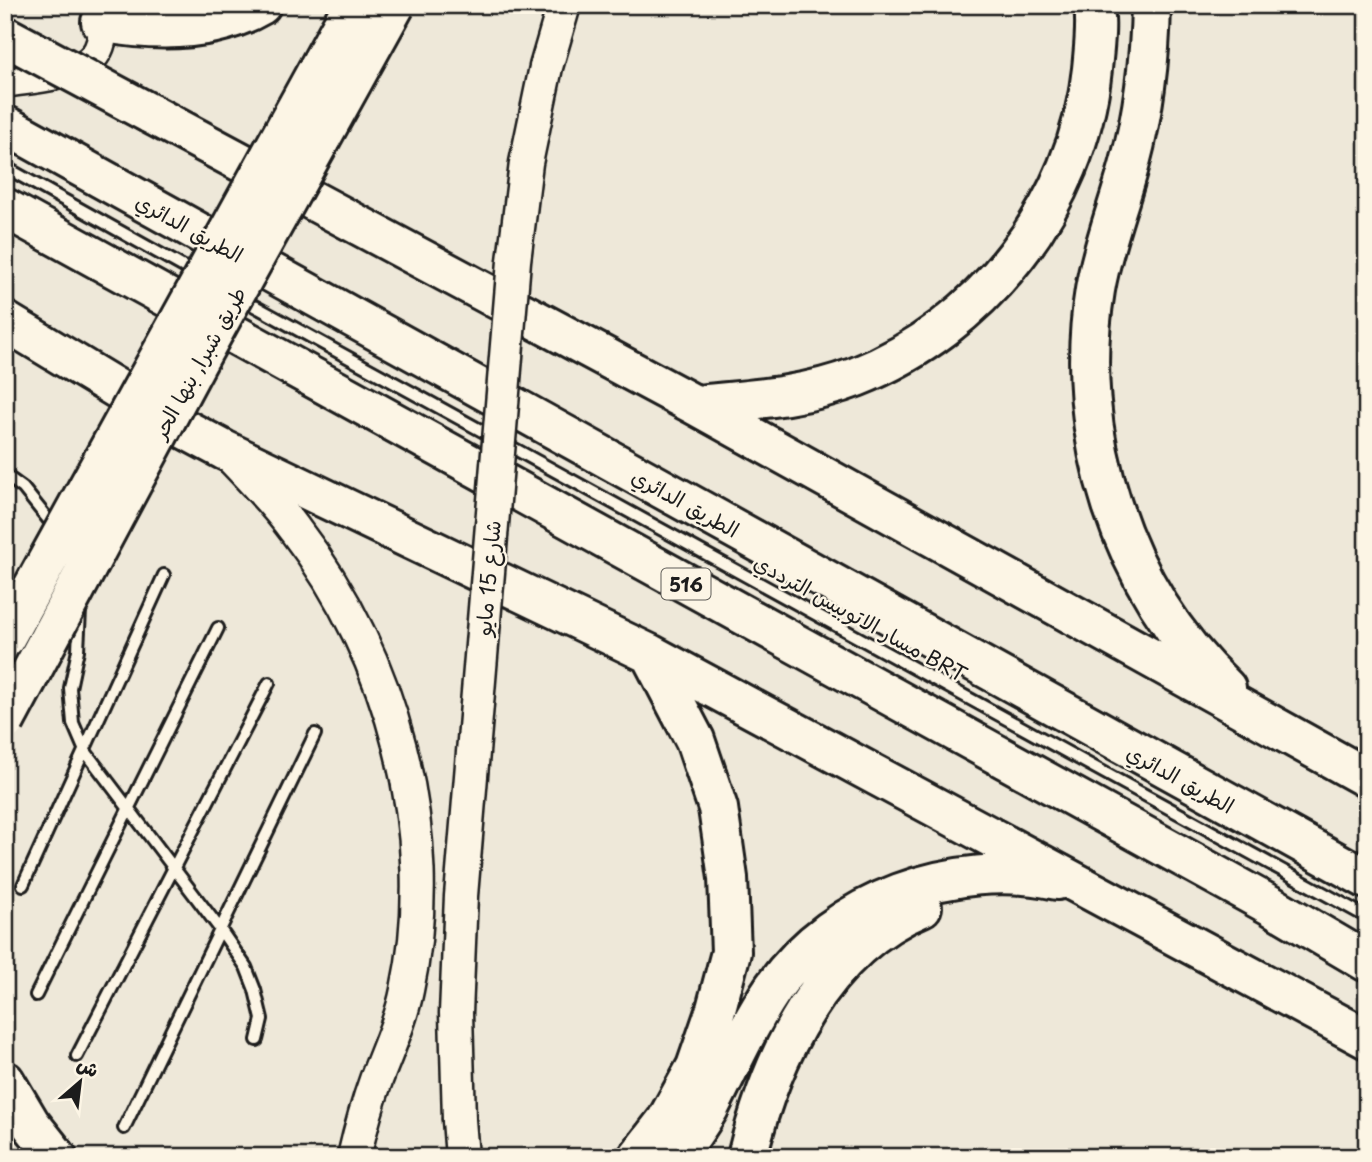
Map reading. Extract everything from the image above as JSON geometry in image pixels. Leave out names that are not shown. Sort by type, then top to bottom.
[{"type":"highway","points":[[108,14],[142,28],[194,26],[225,19],[261,5]]},
{"type":"highway","name":"طريق شبرا, بنها الحر","points":[[5,638],[353,5]]},
{"type":"highway","name":"طريق شبرا, بنها الحر","points":[[5,721],[197,362],[395,5]]},
{"type":"highway","points":[[695,405],[787,396],[855,377],[919,346],[948,326],[975,302],[1000,276],[1042,219],[1072,154],[1090,86],[1094,50],[1094,5]]},
{"type":"highway","points":[[1151,5],[1149,54],[1140,121],[1120,200],[1105,245],[1095,291],[1090,339],[1090,375],[1095,434],[1104,481],[1119,526],[1145,580],[1191,650],[1223,686],[1259,718]]},
{"type":"highway","points":[[5,36],[695,405],[1367,778]]},
{"type":"highway","name":"الطريق الدائري","points":[[5,125],[1367,879]]},
{"type":"highway","name":"516","points":[[5,208],[1270,905],[1367,962]]},
{"type":"highway","points":[[5,321],[223,450],[650,654],[1367,1039]]},
{"type":"highway","points":[[638,1157],[666,1121],[695,1067],[716,1009],[731,951],[728,878],[718,808],[695,740],[650,654]]},
{"type":"highway","points":[[677,1157],[707,1111],[755,1017],[776,985],[801,956],[830,931],[862,910],[897,894],[934,882],[1010,875],[1048,878],[1086,887]]},
{"type":"highway","points":[[747,1157],[765,1097],[796,1029],[838,966],[861,944],[915,909],[972,889],[1029,883],[1086,887]]},
{"type":"highway","points":[[5,1081],[30,1123],[57,1157]]},
{"type":"main road","name":"شارع 15 مايو","points":[[462,1157],[456,1013],[461,896],[513,261],[526,163],[546,67],[564,5]]},
{"type":"main road","points":[[223,450],[261,489],[296,531],[340,600],[375,674],[393,725],[406,778],[414,832],[416,941],[407,993],[363,1119],[354,1157]]},
{"type":"street","points":[[5,83],[82,67],[101,45],[108,14]]},
{"type":"lane","points":[[5,167],[215,284]]},
{"type":"lane","name":"مسار الاتوبيس الترددي BRT","points":[[227,291],[1367,917]]},
{"type":"lane","points":[[5,475],[23,488],[38,504],[52,522],[66,551]]},
{"type":"lane","points":[[74,572],[80,605],[80,628],[70,688],[70,707],[78,737],[85,751],[246,967],[262,1019],[257,1040]]},
{"type":"lane","points":[[23,885],[164,575]]},
{"type":"lane","points":[[36,995],[218,628]]},
{"type":"lane","points":[[77,1056],[269,683]]},
{"type":"lane","points":[[124,1128],[315,734]]}]
